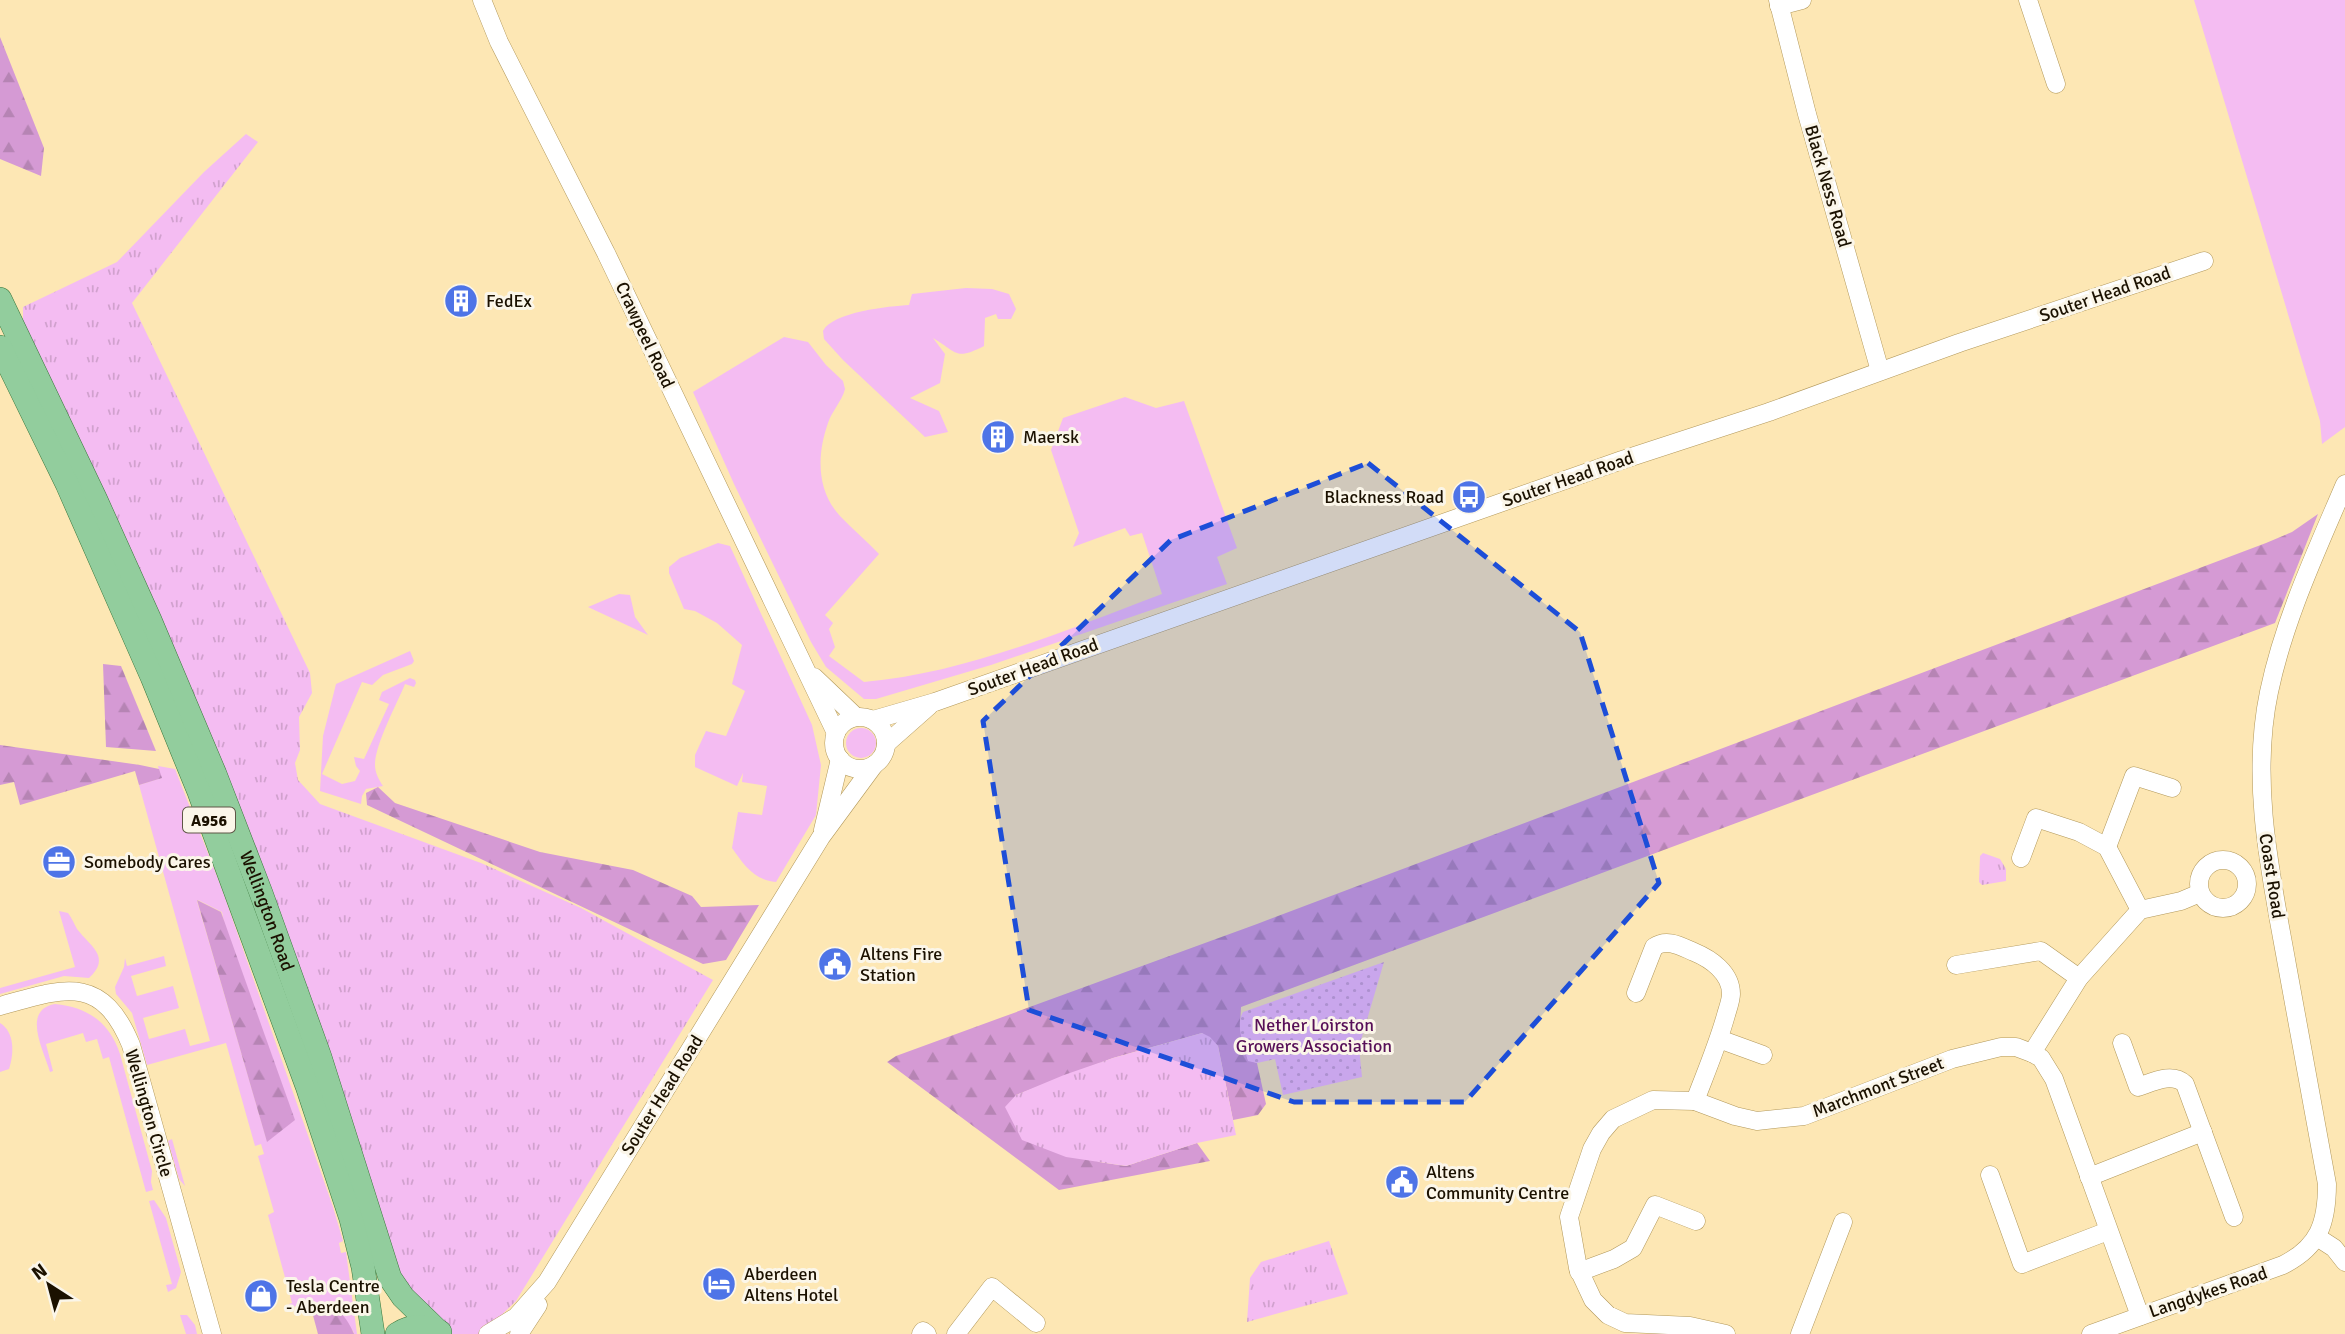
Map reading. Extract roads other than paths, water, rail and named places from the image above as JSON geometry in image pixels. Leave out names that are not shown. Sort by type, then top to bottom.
[{"type":"main road","name":"Wellington Road","points":[[0,299],[96,500],[211,764],[320,1057],[390,1278],[403,1297],[441,1333]]},
{"type":"main road","name":"Wellington Road","points":[[0,347],[77,506],[199,792],[307,1086],[351,1219],[363,1267],[373,1334]]},
{"type":"main road","name":"A956","points":[[397,1334],[416,1326],[441,1333]]},
{"type":"street","name":"Crawpeel Road","points":[[482,0],[499,42],[607,253],[836,733]]},
{"type":"street","points":[[1779,3],[1802,0]]},
{"type":"street","points":[[2028,0],[2056,83]]},
{"type":"street","name":"Black Ness Road","points":[[1779,3],[1807,114],[1880,371]]},
{"type":"street","name":"Souter Head Road","points":[[864,719],[935,702],[1622,460],[1769,412],[1880,371],[2204,261]]},
{"type":"street","name":"Coast Road","points":[[2317,1237],[2327,1210],[2327,1184],[2264,824],[2262,757],[2269,694],[2283,635],[2345,484]]},
{"type":"street","name":"Crawpeel Road","points":[[807,670],[864,719]]},
{"type":"street","name":"Souter Head Road","points":[[886,744],[935,702]]},
{"type":"street","points":[[864,719],[883,730],[885,752],[874,765],[860,769],[845,765],[834,747],[836,733],[841,726],[864,719]]},
{"type":"street","name":"Souter Head Road","points":[[821,837],[840,760]]},
{"type":"street","name":"Souter Head Road","points":[[488,1334],[516,1317],[547,1282],[821,837],[874,765]]},
{"type":"street","points":[[2107,847],[2134,776],[2172,788]]},
{"type":"street","points":[[2021,858],[2036,818],[2078,832],[2107,847],[2140,910]]},
{"type":"street","points":[[2140,1316],[2053,1079],[2041,1058],[2032,1053],[2079,978],[2140,910],[2181,901],[2200,893]]},
{"type":"street","points":[[1636,993],[1654,947],[1659,944],[1674,944],[1703,955],[1722,969],[1731,994],[1719,1039],[1695,1101]]},
{"type":"street","points":[[1956,965],[2041,951],[2079,978]]},
{"type":"street","name":"Wellington Circle","points":[[0,1006],[58,991],[73,991],[95,998],[119,1019],[131,1045],[212,1334]]},
{"type":"street","points":[[1719,1039],[1763,1055]]},
{"type":"street","points":[[2122,1042],[2138,1087],[2165,1079],[2181,1080],[2185,1084],[2234,1217]]},
{"type":"street","name":"Marchmont Street","points":[[1726,1334],[1690,1326],[1625,1323],[1608,1315],[1593,1300],[1579,1272],[1569,1217],[1592,1149],[1613,1119],[1653,1100],[1695,1101],[1757,1121],[1804,1115],[1971,1053],[2016,1047],[2032,1053]]},
{"type":"street","points":[[2089,1177],[2203,1132]]},
{"type":"street","points":[[1990,1175],[2022,1264],[2108,1231]]},
{"type":"street","points":[[1579,1272],[1614,1259],[1633,1248],[1655,1205],[1696,1221]]},
{"type":"street","points":[[1800,1334],[1843,1222]]},
{"type":"street","points":[[2317,1237],[2334,1248],[2345,1262]]},
{"type":"street","name":"Langdykes Road","points":[[2091,1334],[2283,1265],[2306,1252],[2317,1237]]},
{"type":"street","name":"Souter Head Road","points":[[520,1334],[540,1301],[547,1282]]},
{"type":"street","points":[[956,1334],[992,1287],[1036,1323]]},
{"type":"street","points":[[921,1334],[923,1331],[927,1334]]},
{"type":"place","name":"FedEx","points":[[461,301]]},
{"type":"place","name":"Maersk","points":[[998,437]]},
{"type":"place","name":"Blackness Road","points":[[1469,497]]},
{"type":"place","name":"Somebody Cares","points":[[59,862]]},
{"type":"place","name":"Altens Fire Station","points":[[835,964]]},
{"type":"place","name":"Altens Community Centre","points":[[1402,1182]]},
{"type":"place","name":"Aberdeen Altens Hotel","points":[[719,1284]]},
{"type":"place","name":"Tesla Centre - Aberdeen","points":[[261,1296]]},
{"type":"park label","name":"Nether Loirston Growers Association","points":[[1314,1035]]}]
